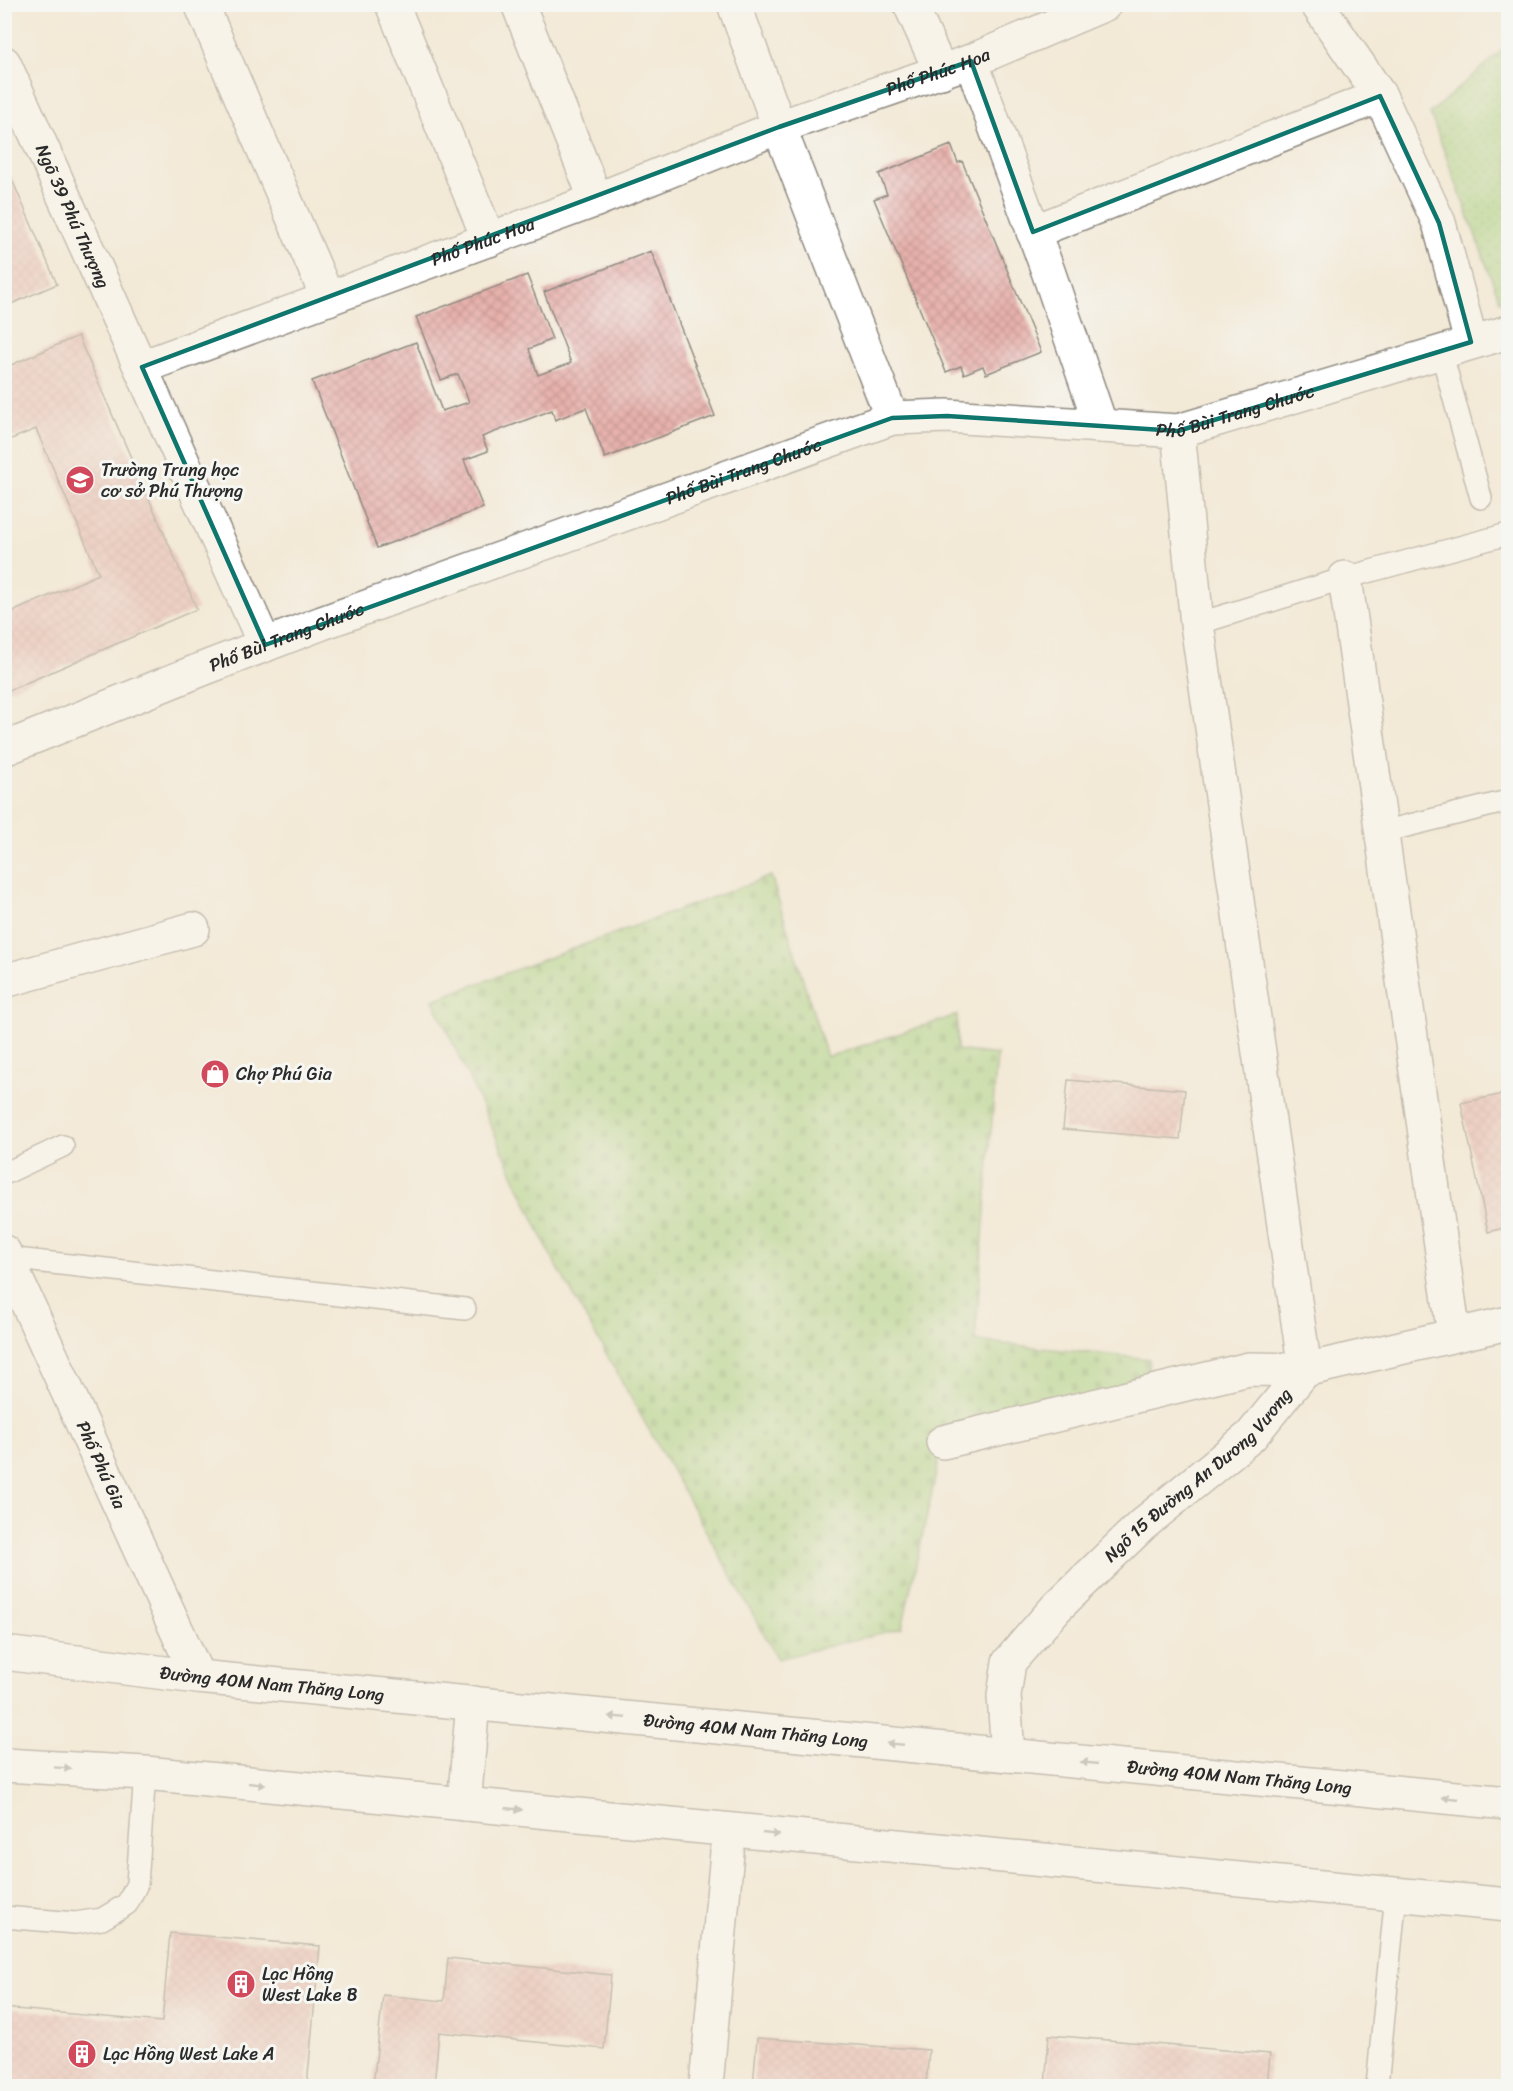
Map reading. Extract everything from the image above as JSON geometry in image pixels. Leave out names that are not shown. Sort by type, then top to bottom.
[{"type":"street","points":[[201,4],[328,299]]},
{"type":"street","points":[[392,4],[489,240]]},
{"type":"street","points":[[518,4],[596,200]]},
{"type":"street","points":[[734,4],[779,127],[892,418]]},
{"type":"street","points":[[910,4],[941,72]]},
{"type":"street","name":"Phố Phúc Hoa","points":[[142,367],[596,200],[779,127],[971,61],[1105,4]]},
{"type":"street","points":[[1317,4],[1380,96],[1439,223],[1456,347]]},
{"type":"street","points":[[971,61],[1101,426]]},
{"type":"street","name":"Ngõ 39 Phú Thượng","points":[[4,63],[142,367]]},
{"type":"street","points":[[1033,232],[1380,96]]},
{"type":"street","name":"Phố Bùi Trang Chước","points":[[4,749],[265,645],[892,418],[947,416],[1178,431],[1509,332]]},
{"type":"street","points":[[142,367],[265,645]]},
{"type":"street","points":[[943,1442],[1250,1369],[1305,1370],[1197,624],[1178,431]]},
{"type":"street","points":[[1345,578],[1454,1335]]},
{"type":"street","points":[[4,981],[193,929]]},
{"type":"street","name":"Phố Phú Gia","points":[[6,1255],[198,1677]]},
{"type":"street","name":"Ngõ 15 Đường An Dương Vương","points":[[1008,1755],[1004,1696],[1009,1662],[1056,1608],[1142,1525],[1251,1436],[1305,1370],[1509,1323]]},
{"type":"street","name":"Đường 40M Nam Thăng Long","points":[[4,1653],[198,1677],[1509,1803]]},
{"type":"street","points":[[464,1804],[473,1703]]},
{"type":"street","points":[[4,1765],[145,1773],[1509,1905]]},
{"type":"street","points":[[706,2086],[729,1830]]},
{"type":"lane","points":[[1456,347],[1481,498]]},
{"type":"lane","points":[[1197,624],[1345,578],[1509,534]]},
{"type":"lane","points":[[1382,831],[1509,801]]},
{"type":"lane","points":[[4,1174],[63,1146]]},
{"type":"lane","points":[[6,1255],[465,1309]]},
{"type":"lane","points":[[4,1917],[75,1923],[102,1919],[127,1904],[137,1884],[145,1773]]},
{"type":"lane","points":[[1377,2086],[1396,1894]]},
{"type":"highlighted area","points":[[971,61],[1033,232],[1380,96],[1439,223],[1471,342],[1178,431],[947,416],[892,418],[265,645],[142,367],[779,127]]},
{"type":"green space","points":[[1508,45],[1508,299],[1500,301],[1430,113]]},
{"type":"green space","points":[[771,876],[827,1057],[957,1015],[957,1050],[997,1055],[975,1341],[1149,1359],[1147,1394],[943,1442],[902,1628],[778,1659],[550,1254],[433,1000]]},
{"type":"building","points":[[951,145],[958,163],[962,161],[1041,352],[986,374],[983,366],[964,374],[961,366],[946,372],[874,199],[887,194],[879,174]]},
{"type":"building","points":[[4,161],[57,284],[4,307]]},
{"type":"building","points":[[651,251],[715,416],[605,458],[586,408],[555,420],[552,410],[482,437],[488,451],[464,460],[483,508],[377,548],[312,381],[416,342],[442,411],[469,402],[458,374],[441,380],[416,317],[527,275],[552,339],[529,349],[538,375],[571,363],[544,292]]},
{"type":"building","name":"Trường Trung học cơ sở Phú Thượng","points":[[78,336],[197,609],[5,692],[5,615],[99,574],[36,429],[4,442],[4,368]]},
{"type":"building","points":[[1068,1080],[1185,1090],[1180,1139],[1063,1129]]},
{"type":"building","points":[[1508,1093],[1508,1227],[1488,1232],[1461,1103]]},
{"type":"building","name":"Lạc Hồng West Lake B","points":[[170,1933],[320,1946],[307,2086],[4,2086],[4,2008],[162,2022]]},
{"type":"building","points":[[448,1958],[611,1975],[604,2049],[439,2032],[434,2086],[373,2086],[383,1995],[444,2001]]},
{"type":"building","points":[[1049,2035],[1270,2054],[1267,2086],[1045,2086]]},
{"type":"building","points":[[757,2038],[929,2050],[926,2086],[753,2086]]},
{"type":"place","name":"Trường Trung học cơ sở Phú Thượng","points":[[80,480]]},
{"type":"place","name":"Chợ Phú Gia","points":[[215,1074]]},
{"type":"place","name":"Lạc Hồng West Lake B","points":[[241,1984]]},
{"type":"place","name":"Lạc Hồng West Lake A","points":[[82,2054]]}]
